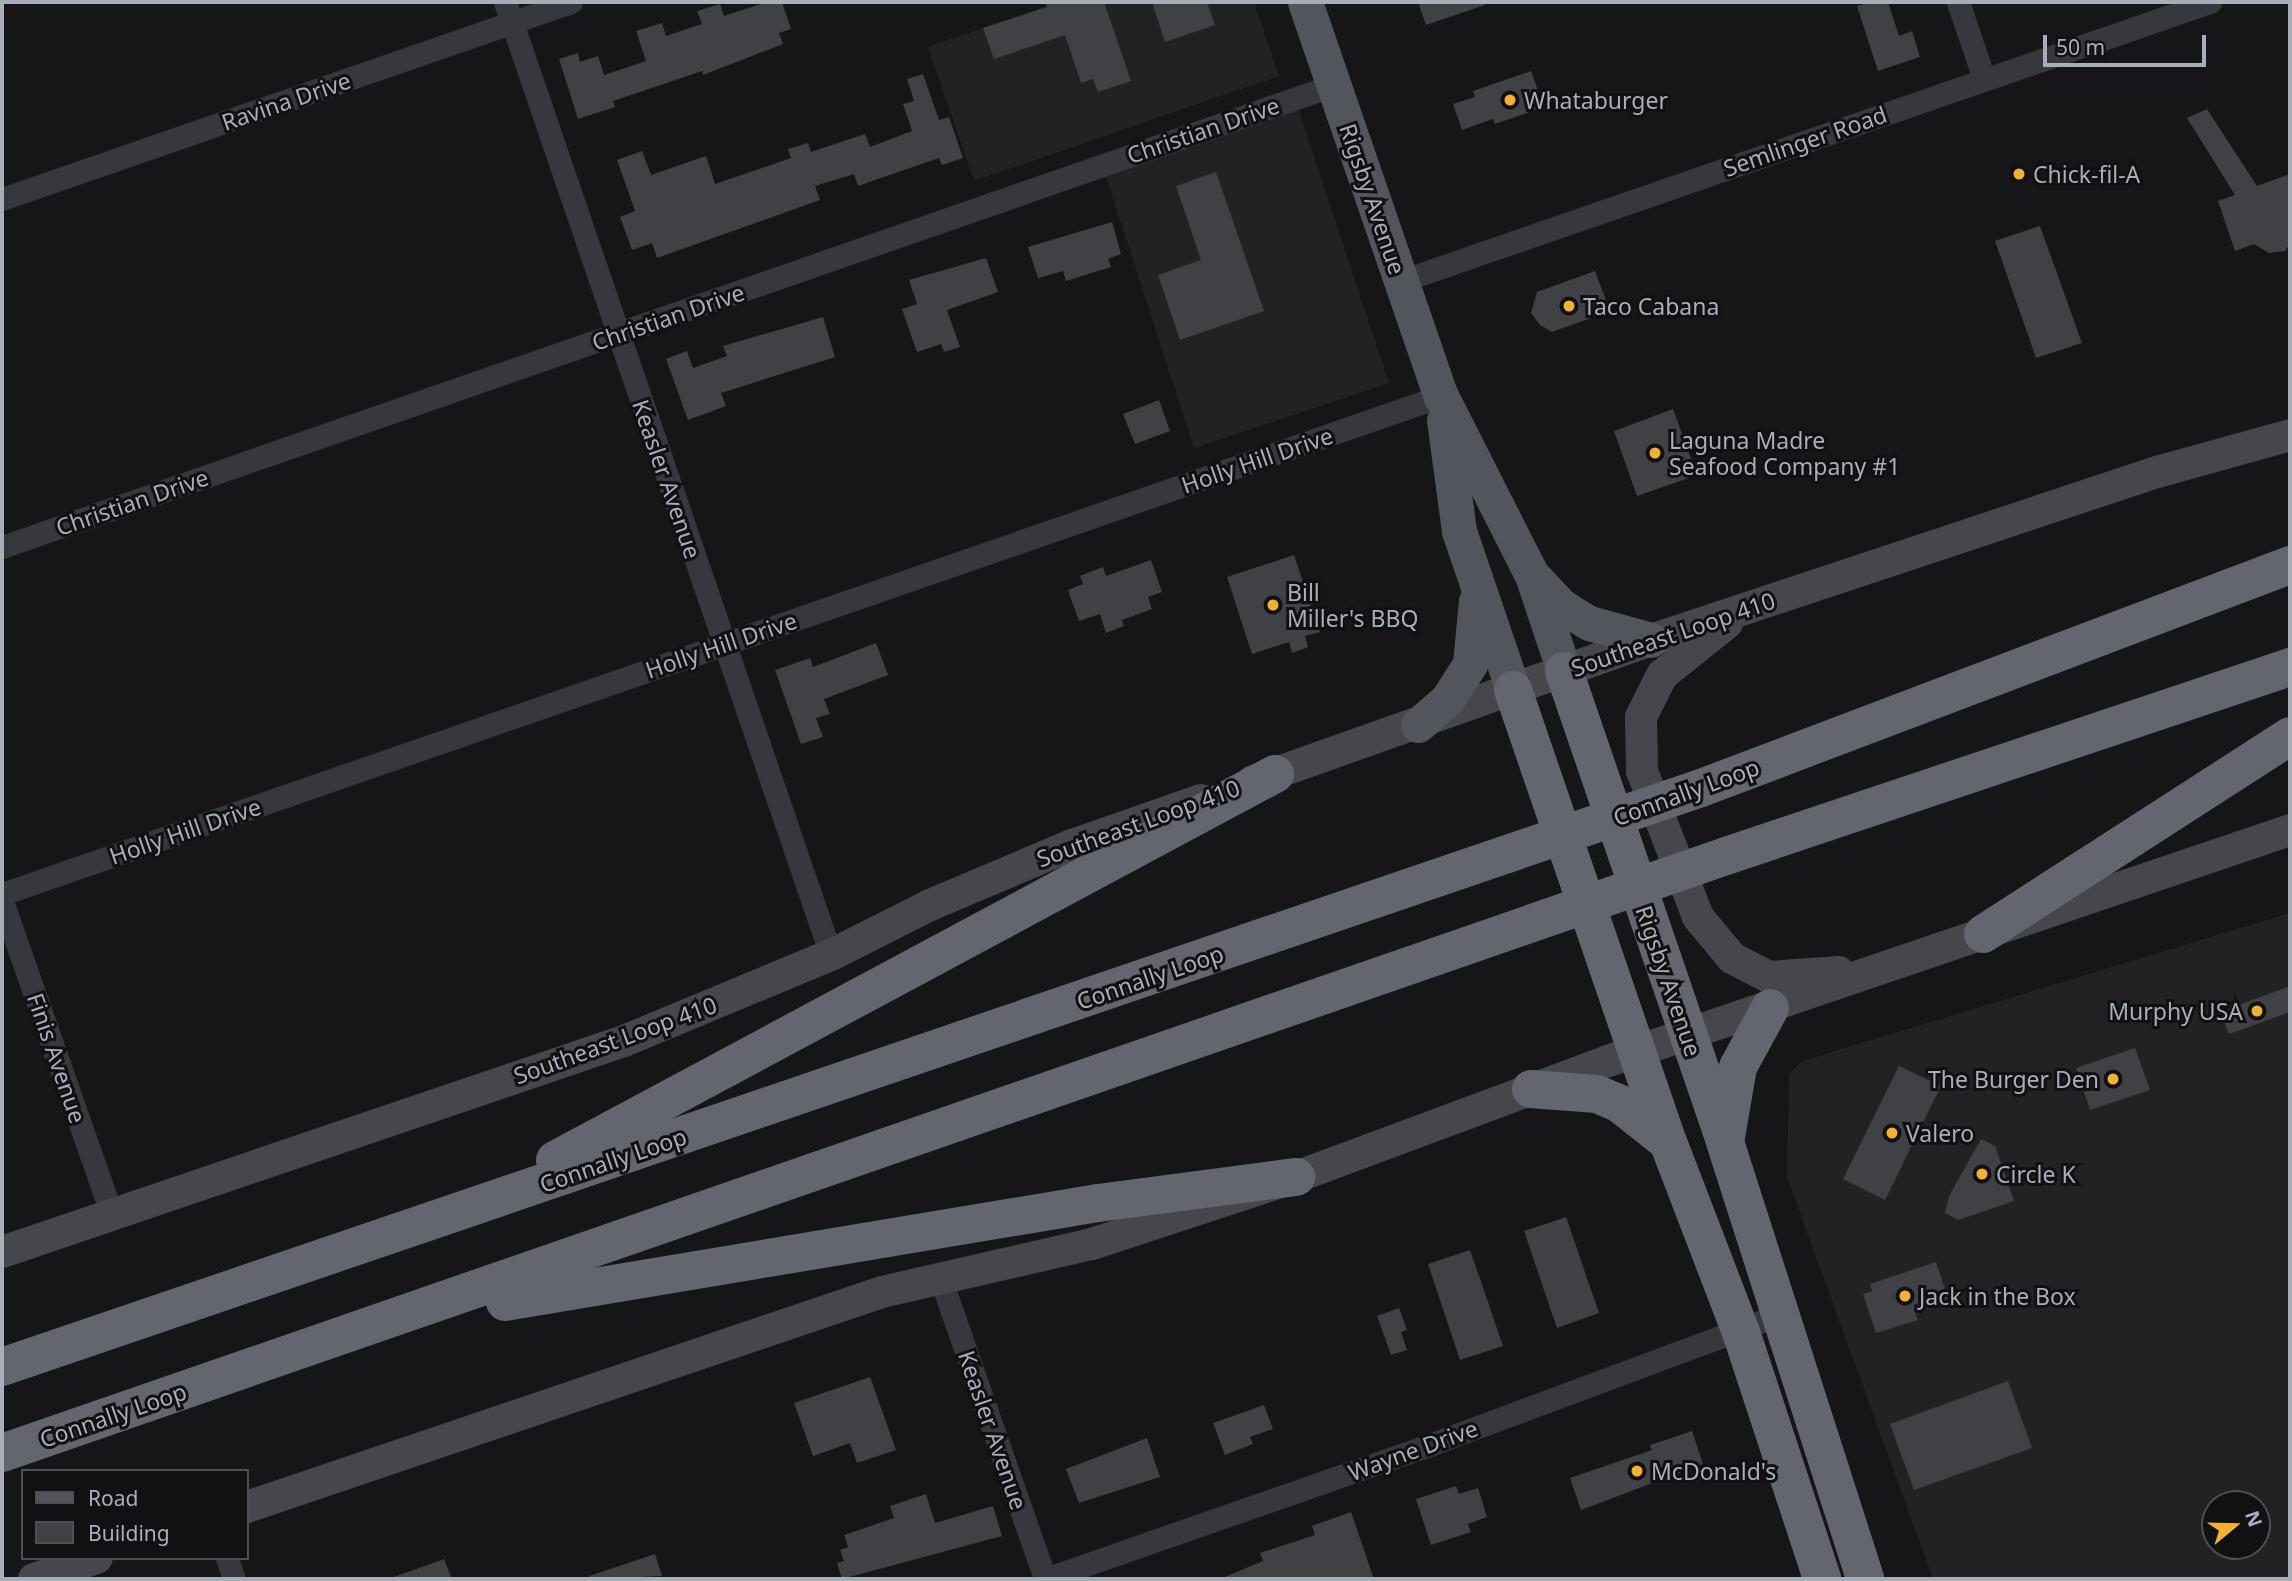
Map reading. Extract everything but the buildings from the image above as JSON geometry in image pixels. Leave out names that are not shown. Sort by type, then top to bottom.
[{"type":"highway","name":"Connally Loop","points":[[2,1367],[1701,788],[2290,565]]},
{"type":"highway","name":"Connally Loop","points":[[2,1453],[396,1320],[1726,856],[2290,667]]},
{"type":"highway","name":"Rigsby Avenue","points":[[1564,671],[1725,1142],[1865,1579]]},
{"type":"highway","name":"Rigsby Avenue","points":[[1513,690],[1668,1142],[1741,1332],[1822,1579]]},
{"type":"highway","points":[[1983,934],[2290,736]]},
{"type":"highway","points":[[457,1213],[1275,774]]},
{"type":"highway","points":[[1725,1142],[1738,1067],[1751,1036],[1770,1008]]},
{"type":"highway","points":[[1531,1089],[1597,1094],[1620,1104],[1668,1142]]},
{"type":"highway","points":[[396,1320],[1098,1203],[1296,1177]]},
{"type":"main road","name":"Rigsby Avenue","points":[[1305,2],[1441,396],[1532,575],[1564,671]]},
{"type":"main road","name":"Rigsby Avenue","points":[[1441,396],[1459,531],[1513,690]]},
{"type":"main road","name":"Southeast Loop 410","points":[[2,1252],[624,1041],[831,956],[930,905],[1072,845],[1418,725],[1651,640],[2157,472],[2290,435]]},
{"type":"main road","points":[[1532,575],[1560,605],[1589,623],[1651,640]]},
{"type":"main road","points":[[1418,725],[1447,701],[1469,664],[1476,584]]},
{"type":"main road","points":[[1745,610],[1662,675],[1642,717],[1642,771],[1698,917],[1732,958],[1769,977],[1874,970]]},
{"type":"main road","points":[[248,1507],[882,1292],[1092,1244],[1296,1177],[1636,1051],[1688,1036],[1874,970],[2290,830]]},
{"type":"main road","points":[[34,1579],[91,1560]]},
{"type":"street","name":"Ravina Drive","points":[[2,199],[508,12],[571,2]]},
{"type":"street","points":[[1958,2],[1984,79]]},
{"type":"street","name":"Semlinger Road","points":[[1401,281],[2210,2]]},
{"type":"street","name":"Keasler Avenue","points":[[508,12],[831,956]]},
{"type":"street","name":"Christian Drive","points":[[2,547],[1334,85]]},
{"type":"street","name":"Holly Hill Drive","points":[[2,894],[1441,396]]},
{"type":"street","name":"Finis Avenue","points":[[2,901],[112,1215]]},
{"type":"street","name":"Keasler Avenue","points":[[941,1280],[1045,1579]]},
{"type":"street","name":"Wayne Drive","points":[[1045,1579],[1741,1332],[1779,1315]]},
{"type":"street","points":[[227,1560],[234,1579]]},
{"type":"shaded area","points":[[1059,2],[1254,2],[1279,76],[974,181],[928,47]]},
{"type":"shaded area","points":[[1298,108],[1389,383],[1194,448],[1106,177]]},
{"type":"shaded area","points":[[2290,913],[2290,1579],[1933,1579],[1787,1177],[1789,1074],[1802,1061]]},
{"type":"place","name":"Whataburger","points":[[1510,100]]},
{"type":"place","name":"Chick-fil-A","points":[[2019,174]]},
{"type":"place","name":"Taco Cabana","points":[[1569,306]]},
{"type":"place","name":"Laguna Madre Seafood Company #1","points":[[1655,453]]},
{"type":"place","name":"Bill Miller's BBQ","points":[[1273,605]]},
{"type":"place","name":"Murphy USA","points":[[2257,1011]]},
{"type":"place","name":"The Burger Den","points":[[2113,1079]]},
{"type":"place","name":"Valero","points":[[1892,1133]]},
{"type":"place","name":"Circle K","points":[[1982,1174]]},
{"type":"place","name":"Jack in the Box","points":[[1905,1296]]},
{"type":"place","name":"McDonald's","points":[[1637,1471]]}]
